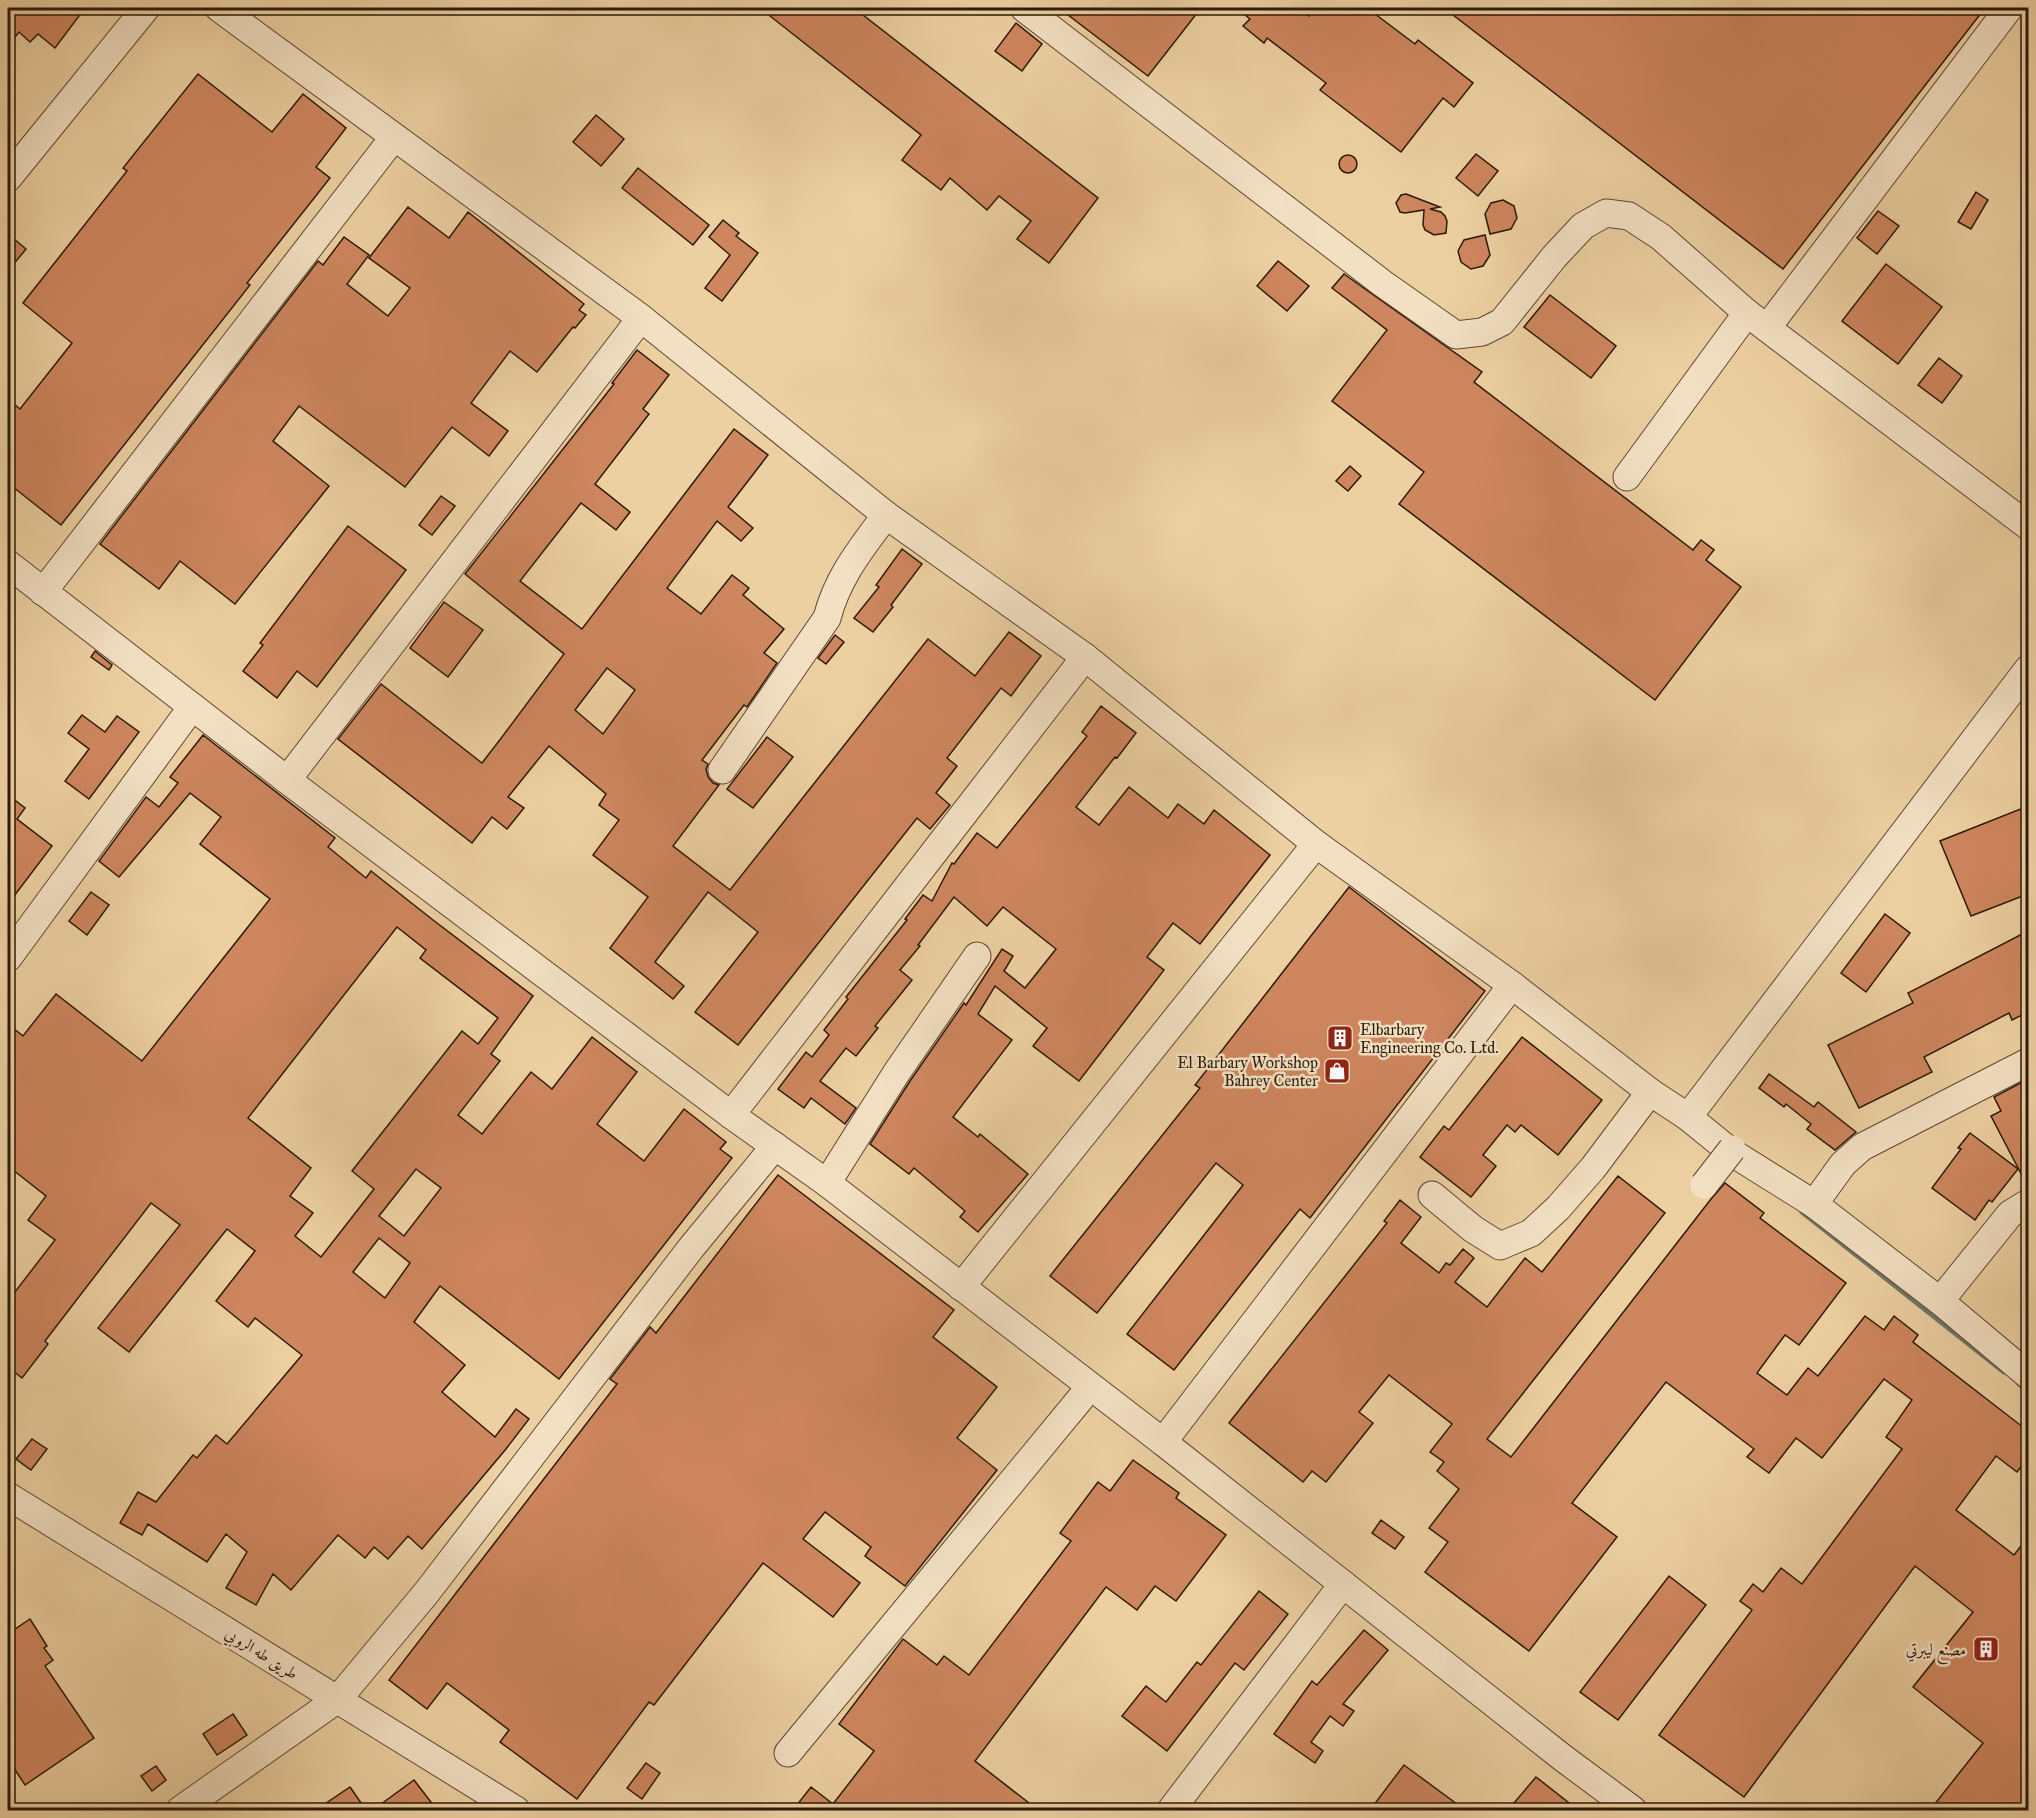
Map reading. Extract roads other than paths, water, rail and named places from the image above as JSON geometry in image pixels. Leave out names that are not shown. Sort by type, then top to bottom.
[{"type":"street","points":[[8,178],[146,8]]},
{"type":"street","points":[[219,8],[641,318],[886,515],[1085,657],[1316,844],[1512,985],[1650,1092],[1731,1150],[1814,1204],[1940,1301],[2028,1375]]},
{"type":"street","points":[[1024,8],[1382,283],[1456,335],[1482,332],[1502,322],[1582,226],[1606,213],[1629,216],[1661,237],[1757,321],[2028,526]]},
{"type":"street","points":[[1627,477],[1757,321],[2008,8]]},
{"type":"street","points":[[43,592],[394,137]]},
{"type":"street","points":[[287,780],[641,318]]},
{"type":"street","points":[[722,770],[827,618],[832,597],[843,574],[886,515]]},
{"type":"street","points":[[8,564],[287,780],[731,1115],[827,1183],[1163,1442],[1633,1810]]},
{"type":"street","points":[[731,1115],[1085,657]]},
{"type":"street","points":[[1688,1117],[2028,669]]},
{"type":"street","points":[[8,958],[192,706]]},
{"type":"street","points":[[961,1287],[1316,844]]},
{"type":"street","points":[[827,1183],[897,1072],[977,956]]},
{"type":"street","points":[[1163,1442],[1512,985]]},
{"type":"street","points":[[1814,1204],[1843,1164],[1862,1147],[2028,1062]]},
{"type":"street","points":[[1432,1195],[1500,1246],[1531,1233],[1558,1208],[1593,1168],[1650,1092]]},
{"type":"street","points":[[180,1810],[338,1700],[427,1592],[691,1248],[775,1146]]},
{"type":"street","points":[[1704,1185],[1731,1150]]},
{"type":"street","points":[[1940,1301],[2010,1214],[2028,1203]]},
{"type":"street","points":[[789,1753],[1090,1387]]},
{"type":"street","name":"طريق طه الروبي","points":[[8,1496],[516,1810]]},
{"type":"street","points":[[1171,1810],[1343,1584]]},
{"type":"waterway","points":[[1802,1212],[2004,1372]]},
{"type":"waterway","points":[[2018,1383],[2028,1392]]},
{"type":"place","name":"Elbarbary Engineering Co. Ltd.","points":[[1340,1038]]},
{"type":"place","name":"El Barbary Workshop Bahrey Center","points":[[1337,1071]]},
{"type":"place","name":"مصنع ليبرتي","points":[[1986,1649]]}]
